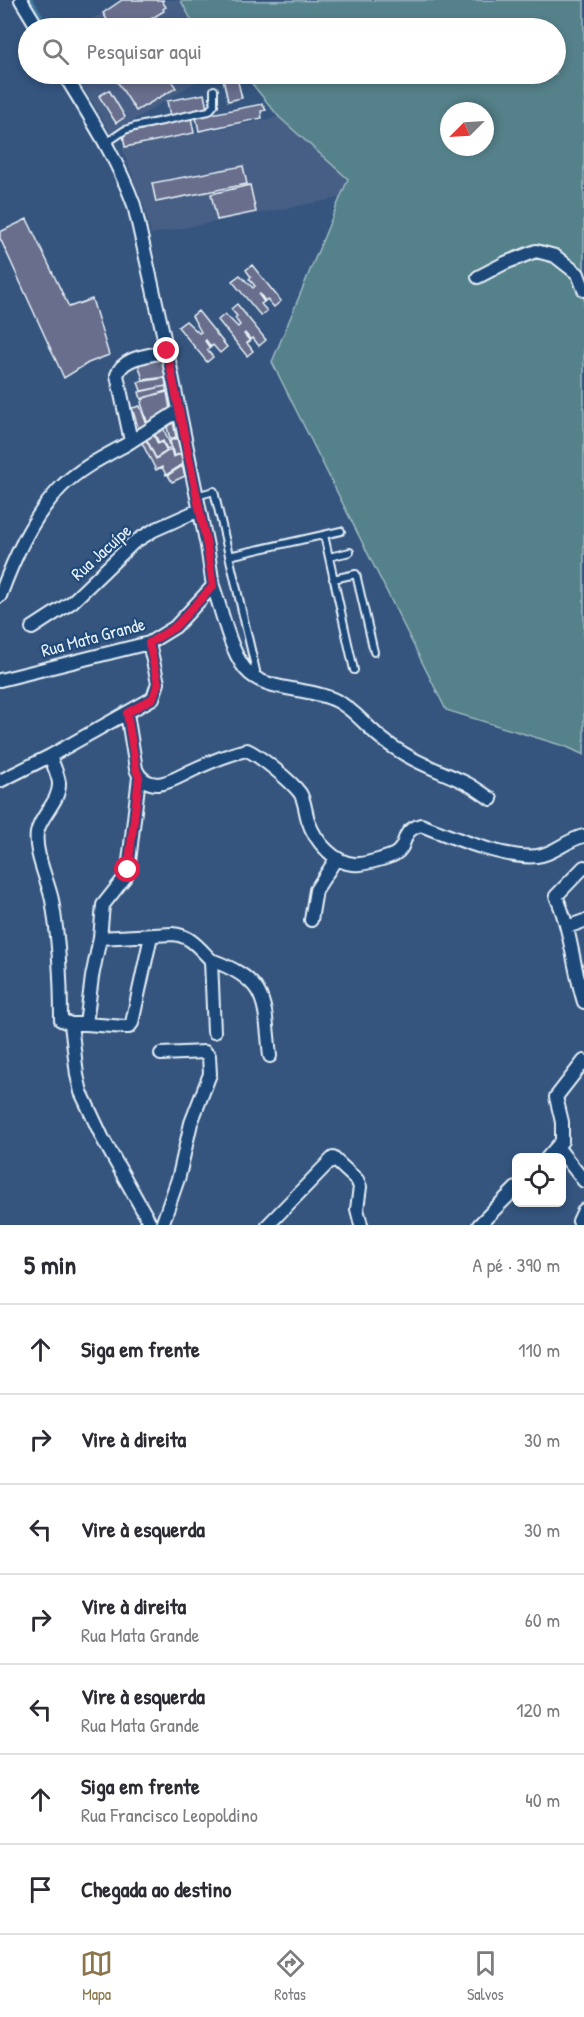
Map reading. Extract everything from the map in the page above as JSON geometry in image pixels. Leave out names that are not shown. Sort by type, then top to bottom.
[{"type":"street","points":[[21,0],[32,18]]},
{"type":"street","points":[[70,84],[106,143],[127,184],[134,205],[167,351],[213,586],[241,664],[261,681],[274,686],[311,691],[339,702],[352,710],[373,731],[403,754],[464,782],[491,799]]},
{"type":"street","points":[[478,277],[536,251],[555,256],[578,274],[584,290]]},
{"type":"street","points":[[131,441],[117,375],[119,369],[128,361],[167,351]]},
{"type":"street","points":[[0,596],[30,530],[62,486],[178,411]]},
{"type":"street","name":"Rua Jacuípe","points":[[32,628],[72,602],[133,543],[154,530],[199,510]]},
{"type":"street","name":"Rua Mata Grande","points":[[0,680],[149,643],[175,627],[213,586]]},
{"type":"street","points":[[0,781],[56,753],[153,698],[158,683],[149,643]]},
{"type":"street","points":[[86,1024],[103,905],[126,876],[128,870],[139,777],[127,713]]},
{"type":"street","points":[[139,777],[156,784],[171,781],[218,759],[247,750],[259,756],[300,793],[311,828],[323,845],[344,864],[359,864],[396,854],[412,827],[421,825],[478,847],[531,857],[544,855],[584,836]]},
{"type":"street","points":[[56,753],[57,795],[40,823],[36,836],[57,932],[66,1022],[81,1092],[103,1139],[151,1225]]},
{"type":"street","points":[[311,920],[316,890],[336,859]]},
{"type":"street","points":[[584,867],[556,896],[567,927],[576,976],[584,1002]]},
{"type":"street","points":[[567,927],[584,921]]},
{"type":"street","points":[[100,938],[181,935],[191,940],[211,960],[240,972],[252,982],[261,996],[270,1056]]},
{"type":"street","points":[[66,1022],[129,1027],[132,1023],[151,936]]},
{"type":"street","points":[[211,960],[214,1032]]},
{"type":"street","points":[[161,1054],[205,1052],[209,1056],[210,1074],[191,1123],[179,1176],[162,1225]]},
{"type":"street","points":[[553,1153],[562,1142],[562,1122],[556,1097],[584,1061]]},
{"type":"street","points":[[558,1148],[584,1181]]},
{"type":"street","points":[[268,1225],[333,1158],[357,1180],[360,1186],[357,1209],[361,1225]]},
{"type":"street","points":[[479,1225],[512,1192]]},
{"type":"lane","points":[[106,143],[125,130],[134,127],[210,111],[214,105],[214,90]]},
{"type":"lane","points":[[196,496],[214,491],[256,671]]},
{"type":"lane","points":[[229,556],[341,531]]},
{"type":"lane","points":[[324,535],[354,670]]},
{"type":"lane","points":[[329,557],[350,552]]},
{"type":"lane","points":[[333,579],[356,574],[374,652]]},
{"type":"shaded area","points":[[122,0],[181,0],[191,18],[94,18]]},
{"type":"shaded area","points":[[82,84],[193,84],[111,134]]},
{"type":"shaded area","points":[[279,117],[348,179],[339,198],[151,234],[144,206],[122,148]]},
{"type":"green space","points":[[584,0],[584,755],[567,747],[446,710],[272,362],[348,179],[279,117],[252,84],[566,84],[566,18],[190,18],[181,1]]},
{"type":"building","points":[[122,0],[164,0],[162,1],[166,7],[164,11],[152,18],[106,18],[103,13]]},
{"type":"building","points":[[119,84],[173,84],[176,88],[136,111]]},
{"type":"building","points":[[224,84],[238,84],[242,98],[228,101]]},
{"type":"building","points":[[109,90],[125,117],[116,123],[99,96]]},
{"type":"building","points":[[204,94],[207,109],[170,116],[167,101]]},
{"type":"building","points":[[262,104],[266,110],[261,111],[262,118],[199,131],[196,117]]},
{"type":"building","points":[[191,118],[194,133],[125,147],[123,134]]},
{"type":"building","points":[[243,166],[247,184],[156,202],[152,183]]},
{"type":"building","points":[[250,185],[256,212],[217,220],[211,194]]},
{"type":"building","points":[[27,219],[69,307],[92,299],[109,355],[88,363],[64,378],[0,238],[0,232]]},
{"type":"building","points":[[252,265],[281,301],[274,307],[260,294],[264,302],[261,304],[267,311],[261,316],[232,281],[240,275],[253,288],[255,286],[246,270]]},
{"type":"building","points":[[237,304],[266,340],[259,346],[245,333],[250,341],[247,343],[253,351],[247,356],[218,320],[225,314],[238,327],[240,325],[235,318],[237,316],[231,309]]},
{"type":"building","points":[[198,311],[227,347],[220,353],[206,340],[210,348],[207,350],[213,357],[207,362],[178,327],[186,321],[199,333],[201,332],[192,316]]},
{"type":"building","points":[[162,357],[166,377],[143,380],[138,363]]},
{"type":"building","points":[[165,378],[166,386],[141,391],[138,382]]},
{"type":"building","points":[[166,386],[166,391],[141,399],[139,392]]},
{"type":"building","points":[[167,392],[170,409],[168,413],[148,425],[141,402],[146,397]]},
{"type":"building","points":[[140,406],[147,425],[139,430],[132,408]]},
{"type":"building","points":[[173,422],[176,437],[170,439],[166,423]]},
{"type":"building","points":[[163,427],[171,447],[167,449],[163,441],[159,443],[154,432]]},
{"type":"building","points":[[153,434],[158,444],[162,442],[167,451],[156,458],[146,438]]},
{"type":"building","points":[[177,438],[181,453],[174,456],[170,441]]},
{"type":"building","points":[[146,440],[156,459],[171,449],[173,457],[181,454],[184,463],[166,475],[162,467],[156,470],[142,443]]},
{"type":"building","points":[[182,466],[185,476],[172,482],[168,475]]},
{"type":"waterway","points":[[28,0],[38,16]]},
{"type":"route","points":[[128,870],[139,777],[127,713],[153,698],[158,683],[149,643],[175,627],[213,586],[167,351]]}]
